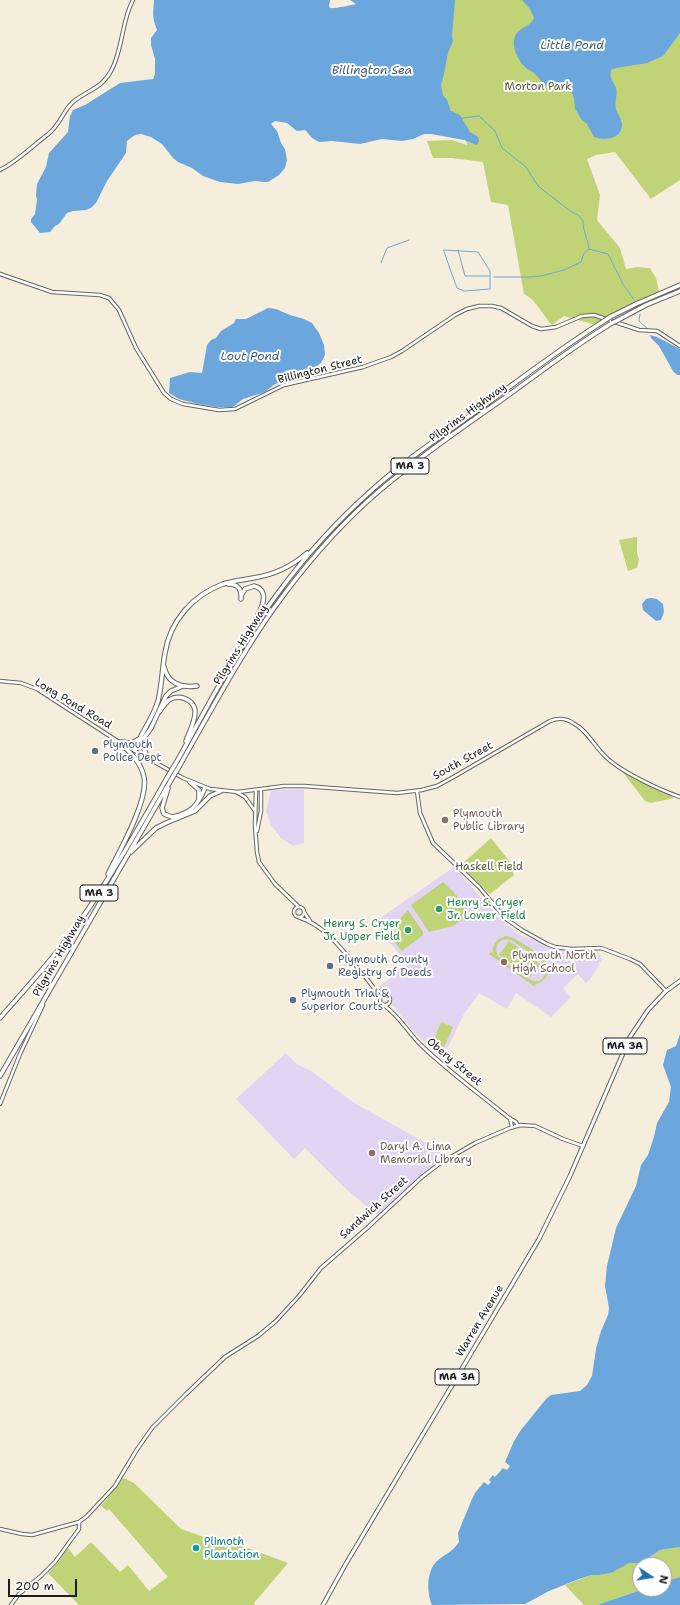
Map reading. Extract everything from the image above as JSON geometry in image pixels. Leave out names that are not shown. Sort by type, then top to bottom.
[{"type":"highway","name":"Pilgrims Highway","points":[[178,764],[181,753],[231,665],[277,594],[322,539],[373,488],[409,460],[566,346],[610,317],[680,285]]},
{"type":"highway","name":"Pilgrims Highway","points":[[0,1018],[62,945],[95,899],[247,649],[270,614],[306,566],[340,529],[375,495],[410,466],[580,343],[612,323],[646,305],[680,291]]},
{"type":"highway","points":[[135,750],[154,714],[158,701],[168,638],[183,612],[198,597],[223,584],[281,571],[298,561],[322,539]]},
{"type":"highway","points":[[223,584],[235,585],[240,588],[242,594]]},
{"type":"highway","points":[[231,665],[265,598],[263,592],[257,587],[248,587],[242,594],[241,599]]},
{"type":"highway","points":[[164,660],[168,678],[183,686],[197,686]]},
{"type":"highway","points":[[135,750],[145,739],[164,699],[168,694],[183,686]]},
{"type":"highway","points":[[159,712],[169,701],[177,697],[185,699],[194,708],[194,719],[181,753]]},
{"type":"highway","points":[[120,742],[132,743],[142,735]]},
{"type":"highway","points":[[145,739],[144,748],[148,758]]},
{"type":"highway","points":[[95,899],[137,814],[144,793],[144,777],[139,765],[134,757],[120,742]]},
{"type":"highway","name":"Pilgrims Highway","points":[[0,1076],[50,991],[169,779]]},
{"type":"highway","points":[[169,779],[162,804],[162,810],[164,814],[170,816],[175,816],[191,810],[199,803],[205,788]]},
{"type":"highway","points":[[190,782],[199,792],[199,803]]},
{"type":"highway","points":[[205,788],[207,799]]},
{"type":"highway","points":[[126,857],[152,831],[166,823],[195,811],[207,799],[221,791]]},
{"type":"main road","name":"MA 3A","points":[[583,1146],[630,1037],[642,1018],[666,991],[680,981]]},
{"type":"main road","name":"Warren Avenue","points":[[323,1605],[338,1576],[534,1247],[558,1202],[583,1146]]},
{"type":"street","points":[[0,170],[10,165],[52,131],[72,102],[95,89],[109,75],[116,60],[122,35],[134,0]]},
{"type":"street","name":"Billington Street","points":[[0,274],[52,292],[100,295],[109,298],[119,310],[136,348],[156,383],[165,395],[183,404],[223,411],[239,408],[281,386],[363,367],[391,357],[451,317],[475,307],[489,306],[502,308],[532,326],[541,329],[556,327],[580,316],[590,315],[646,331],[651,330],[665,335],[680,346]]},
{"type":"street","name":"Long Pond Road","points":[[0,681],[21,684],[42,692],[135,750]]},
{"type":"street","name":"South Street","points":[[135,750],[190,782],[205,788],[221,791],[235,792],[300,786],[395,793],[417,791],[445,782],[550,721],[561,719],[570,721],[579,727],[612,763],[680,797]]},
{"type":"street","name":"Obery Street","points":[[256,831],[261,811],[261,789]]},
{"type":"street","name":"Obery Street","points":[[256,790],[256,850],[260,864],[269,878],[290,900],[302,908],[311,921],[334,940],[374,988],[380,998],[380,1003],[394,1014],[421,1045],[509,1118],[516,1121],[518,1126]]},
{"type":"street","points":[[417,791],[420,813],[433,842],[478,885],[506,919],[522,930],[555,947],[572,949],[603,948],[632,959],[666,991]]},
{"type":"street","points":[[235,792],[244,798],[256,812]]},
{"type":"street","name":"Obery Street","points":[[290,900],[294,909],[294,914],[298,917],[311,921]]},
{"type":"street","points":[[294,909],[298,906]]},
{"type":"street","points":[[298,917],[303,915],[304,912]]},
{"type":"street","name":"Obery Street","points":[[374,988],[390,998],[390,1003],[394,1014]]},
{"type":"street","points":[[0,1104],[20,1054],[50,991]]},
{"type":"street","points":[[380,998],[385,995]]},
{"type":"street","points":[[385,1006],[390,1003]]},
{"type":"street","points":[[509,1118],[512,1127]]},
{"type":"street","name":"Sandwich Street","points":[[79,1522],[94,1510],[115,1486],[138,1448],[158,1422],[215,1365],[258,1336],[278,1319],[326,1263],[436,1165],[475,1143],[512,1127],[518,1126],[534,1126],[583,1146]]},
{"type":"street","points":[[0,1529],[20,1534],[32,1535],[79,1522],[79,1529],[55,1562],[19,1594],[11,1605]]},
{"type":"shaded area","points":[[304,789],[304,843],[293,846],[281,838],[271,825],[266,811],[271,790]]},
{"type":"shaded area","name":"Plymouth North High School","points":[[454,867],[502,921],[522,936],[559,949],[597,951],[602,959],[591,978],[586,983],[578,974],[563,988],[571,997],[551,1017],[516,993],[507,1009],[479,993],[464,1014],[442,1059],[412,1030],[379,987],[408,964],[373,923]]},
{"type":"shaded area","points":[[286,1053],[297,1064],[311,1071],[356,1104],[446,1154],[445,1158],[424,1172],[377,1215],[347,1190],[305,1148],[294,1159],[236,1099]]},
{"type":"green space","name":"Morton Park","points":[[449,0],[680,0],[680,180],[651,199],[615,152],[596,155],[587,159],[600,195],[597,220],[620,248],[626,269],[637,267],[650,268],[656,278],[659,292],[626,308],[599,326],[564,316],[552,325],[536,304],[524,294],[508,205],[491,202],[483,162],[452,158],[433,158],[427,141],[452,140],[467,145],[464,133],[441,93]]},
{"type":"green space","points":[[637,537],[637,554],[639,559],[637,568],[628,571],[619,540]]},
{"type":"green space","points":[[621,770],[674,798],[651,803],[645,801]]},
{"type":"green space","name":"Haskell Field","points":[[491,838],[510,862],[514,875],[490,894],[460,866]]},
{"type":"green space","name":"Henry S. Cryer Jr. Lower Field","points":[[443,882],[459,898],[465,908],[465,918],[453,926],[429,932],[411,905]]},
{"type":"green space","name":"Henry S. Cryer Jr. Upper Field","points":[[408,910],[423,932],[423,935],[402,951],[395,941],[394,935],[397,924]]},
{"type":"green space","points":[[503,937],[510,937],[521,942],[540,955],[547,963],[549,970],[545,979],[536,984],[535,987],[489,954],[491,952],[493,953],[494,944]],"holes":[[[507,939],[513,941],[541,961],[544,965],[546,970],[541,980],[537,981],[528,979],[498,956],[496,950],[497,945],[501,941]]]},
{"type":"green space","points":[[509,941],[540,964],[530,977],[499,955]]},
{"type":"green space","points":[[441,1022],[453,1027],[444,1047],[433,1042]]},
{"type":"green space","name":"Plimoth Plantation","points":[[123,1478],[134,1483],[181,1529],[207,1538],[228,1541],[288,1563],[254,1603],[255,1605],[79,1605],[48,1573],[68,1548],[75,1557],[91,1542],[120,1572],[128,1565],[149,1591],[168,1577],[109,1509],[107,1511],[101,1506]]},
{"type":"green space","points":[[680,1547],[680,1577],[672,1580],[672,1557],[650,1557],[660,1550]]},
{"type":"green space","points":[[632,1563],[632,1593],[597,1605],[584,1605],[565,1585],[591,1575],[600,1575]]},
{"type":"water","name":"Billington Sea","points":[[154,0],[330,0],[329,6],[332,8],[356,4],[350,0],[455,0],[452,36],[453,41],[448,53],[441,85],[443,95],[447,100],[451,111],[460,115],[470,132],[478,137],[479,141],[477,145],[464,140],[424,134],[413,139],[402,141],[382,139],[360,144],[332,141],[319,142],[312,138],[305,130],[297,131],[287,123],[275,121],[271,124],[277,131],[281,143],[285,149],[287,160],[285,168],[279,175],[268,182],[255,181],[238,184],[220,182],[203,176],[192,168],[178,162],[162,144],[151,137],[141,134],[135,135],[127,141],[126,153],[107,181],[96,203],[91,208],[86,210],[67,213],[59,224],[50,232],[40,233],[31,222],[31,219],[35,214],[37,184],[46,167],[49,153],[68,132],[70,116],[73,110],[85,105],[120,83],[153,79],[155,74],[155,59],[151,45],[151,38],[157,30],[153,15]]},
{"type":"water","name":"Little Pond","points":[[522,0],[680,0],[680,33],[663,56],[647,63],[611,70],[611,77],[616,88],[616,109],[622,123],[622,128],[616,136],[608,139],[594,137],[587,124],[581,119],[575,108],[572,93],[550,89],[520,61],[514,44],[515,36],[534,18],[530,9]]},
{"type":"water","name":"Lout Pond","points":[[268,308],[276,309],[312,323],[319,333],[324,345],[325,355],[321,363],[301,377],[275,384],[265,392],[243,399],[233,407],[217,407],[198,404],[179,399],[169,393],[170,378],[190,372],[202,373],[207,345],[211,340],[216,338],[221,331],[234,323],[236,319],[246,319]]},
{"type":"water","points":[[650,335],[680,349],[680,375],[677,375],[673,371],[659,346]]},
{"type":"water","points":[[646,599],[657,599],[663,604],[664,612],[661,620],[656,621],[643,610],[642,604]]},
{"type":"water","points":[[680,1034],[680,1547],[660,1550],[650,1557],[632,1557],[632,1563],[629,1563],[613,1572],[600,1575],[591,1575],[579,1579],[549,1591],[525,1604],[432,1605],[428,1589],[430,1572],[436,1562],[453,1549],[459,1542],[458,1533],[475,1493],[484,1482],[488,1485],[491,1482],[489,1480],[493,1475],[495,1477],[503,1468],[507,1470],[510,1466],[505,1462],[514,1441],[546,1399],[551,1395],[580,1391],[587,1385],[592,1376],[596,1349],[601,1331],[608,1315],[609,1308],[605,1286],[607,1266],[616,1228],[636,1186],[641,1165],[648,1155],[657,1123],[669,1102],[671,1087],[663,1065],[667,1050],[676,1046]]},
{"type":"water","points":[[680,1577],[680,1605],[597,1605],[632,1593],[632,1597],[672,1597],[672,1580]]},
{"type":"waterway","points":[[462,118],[479,116],[495,131],[502,148],[526,167],[538,186],[570,211],[578,215],[583,221],[589,249],[608,254],[623,284],[634,300]]},
{"type":"waterway","points":[[381,263],[387,248],[409,240]]},
{"type":"waterway","points":[[494,277],[541,276],[564,270],[581,262],[584,253],[589,249]]},
{"type":"waterway","points":[[444,250],[478,252],[490,271],[490,289],[464,291],[457,288],[444,250]]},
{"type":"waterway","points":[[458,250],[465,276],[489,276]]},
{"type":"waterway","points":[[640,314],[639,321],[648,329]]},
{"type":"place","name":"Plymouth Police Dept","points":[[95,751]]},
{"type":"place","name":"Plymouth Public Library","points":[[445,820]]},
{"type":"place","name":"Henry S. Cryer Jr. Lower Field","points":[[439,909]]},
{"type":"place","name":"Henry S. Cryer Jr. Upper Field","points":[[408,930]]},
{"type":"place","name":"Plymouth North High School","points":[[504,962]]},
{"type":"place","name":"Plymouth County Registry of Deeds","points":[[330,966]]},
{"type":"place","name":"Plymouth Trial & Superior Courts","points":[[293,1000]]},
{"type":"place","name":"Daryl A. Lima Memorial Library","points":[[372,1153]]},
{"type":"place","name":"Plimoth Plantation","points":[[196,1548]]}]
